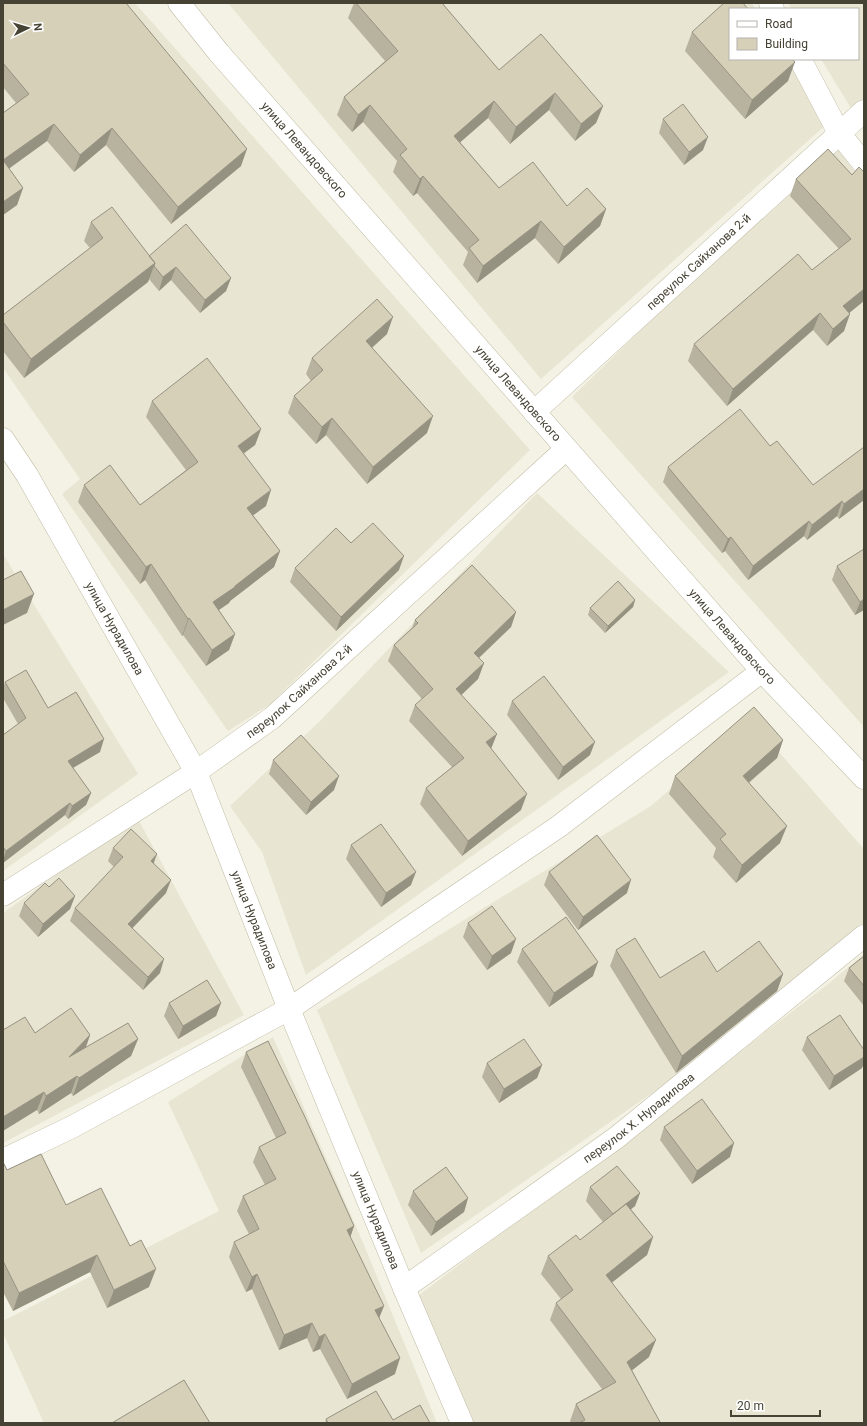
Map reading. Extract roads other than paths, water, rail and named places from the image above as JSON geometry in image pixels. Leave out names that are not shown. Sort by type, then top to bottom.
[{"type":"street","name":"улица Левандовского","points":[[179,3],[219,53],[762,671],[864,778]]},
{"type":"street","points":[[801,60],[839,133],[864,164]]},
{"type":"street","name":"переулок Сайханова 2-й","points":[[534,412],[864,111]]},
{"type":"street","name":"улица Нурадилова","points":[[3,439],[27,475],[196,772],[289,1009],[404,1288],[462,1423]]},
{"type":"street","name":"переулок Сайханова 2-й","points":[[3,895],[196,772],[272,718],[566,449]]},
{"type":"street","points":[[3,1160],[72,1127],[289,1009],[558,827],[762,671]]},
{"type":"street","name":"переулок Х. Нурадилова","points":[[404,1288],[616,1138],[864,936]]}]
